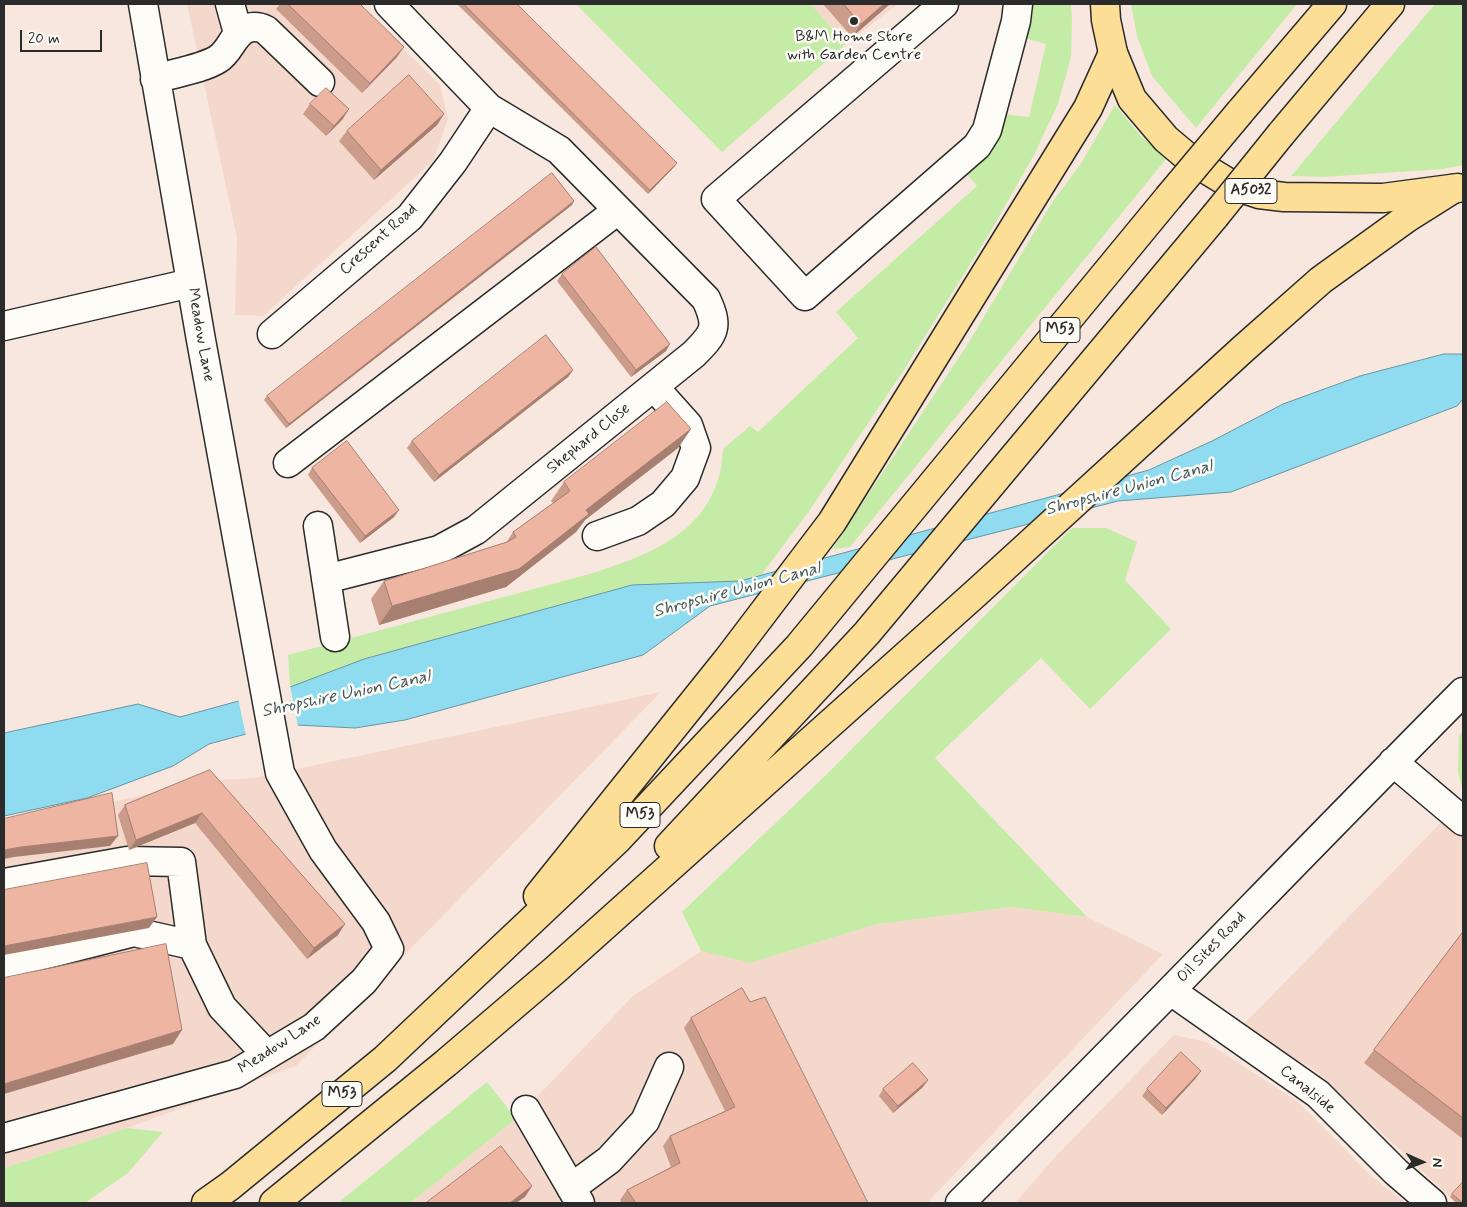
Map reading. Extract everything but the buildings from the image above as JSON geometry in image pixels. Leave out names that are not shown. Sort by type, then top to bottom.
[{"type":"main road","name":"M53","points":[[206,1203],[230,1186],[385,1059],[473,977],[618,838],[799,646],[1168,198],[1332,4]]},
{"type":"main road","name":"M53","points":[[274,1203],[446,1064],[555,970],[867,633],[1028,442],[1280,134],[1390,4]]},
{"type":"main road","name":"A5032","points":[[1104,9],[1113,53],[1132,99],[1166,139],[1191,160],[1232,185],[1259,194],[1284,197],[1383,198],[1458,188]]},
{"type":"main road","points":[[473,977],[728,659],[832,522],[1088,108],[1113,53]]},
{"type":"main road","points":[[555,970],[1322,280],[1407,218],[1458,188]]},
{"type":"street","name":"Meadow Lane","points":[[4,1138],[235,1074],[314,1027],[364,981],[389,949],[376,922],[322,850],[280,773],[191,283],[143,4]]},
{"type":"street","points":[[230,4],[238,33]]},
{"type":"street","points":[[288,463],[626,217],[559,150],[489,108],[390,4]]},
{"type":"street","points":[[944,4],[716,199],[805,296],[977,146],[987,130],[1016,21],[1018,4]]},
{"type":"street","points":[[155,79],[219,58],[228,50],[238,33],[258,26],[266,30],[320,82]]},
{"type":"street","name":"Crescent Road","points":[[272,334],[410,217],[453,162],[489,108]]},
{"type":"street","name":"Shephard Close","points":[[326,579],[439,550],[476,530],[654,387],[694,354],[711,337],[714,317],[706,299],[626,217]]},
{"type":"street","points":[[4,326],[191,283]]},
{"type":"street","points":[[597,536],[638,521],[663,504],[685,478],[696,448],[688,425],[654,387]]},
{"type":"street","points":[[318,526],[335,637]]},
{"type":"street","name":"Oil Sites Road","points":[[960,1203],[1171,991],[1463,692]]},
{"type":"street","points":[[1394,762],[1463,821]]},
{"type":"street","points":[[4,883],[127,860],[181,862],[192,945],[222,1006],[267,1055]]},
{"type":"street","points":[[4,965],[134,932],[192,945]]},
{"type":"street","name":"Canalside","points":[[1171,991],[1318,1094],[1396,1172],[1432,1203]]},
{"type":"street","points":[[526,1110],[576,1196],[645,1121],[669,1067]]},
{"type":"shaded area","points":[[187,4],[359,4],[440,85],[448,119],[433,161],[263,316],[235,315],[237,238]]},
{"type":"shaded area","name":"B&M Home Store with Garden Centre","points":[[811,4],[898,4],[846,44]]},
{"type":"shaded area","points":[[661,692],[296,1066],[127,1128],[4,1168],[4,828],[202,781],[254,778]]},
{"type":"shaded area","points":[[1463,800],[1463,1203],[1456,1203],[1316,1071],[1241,1027]]},
{"type":"shaded area","points":[[1011,907],[1087,917],[1163,954],[927,1203],[410,1203],[516,1119],[633,996],[701,951],[750,963],[877,924]]},
{"type":"shaded area","points":[[1174,1035],[1206,1042],[1297,1101],[1371,1176],[1406,1203],[1015,1203],[1056,1156]]},
{"type":"green space","points":[[576,4],[811,4],[846,44],[722,152]]},
{"type":"green space","points":[[1030,4],[1071,4],[1071,57],[1058,104],[1034,155],[989,234],[904,370],[807,514],[762,574],[740,581],[632,585],[364,659],[290,687],[288,655],[593,573],[652,550],[686,528],[700,514],[711,496],[720,473],[723,449],[750,426],[758,432],[858,338],[836,312],[977,186],[966,173],[996,142],[1003,114],[1029,117],[1046,44],[1024,38]]},
{"type":"green space","points":[[1131,4],[1297,4],[1196,128],[1152,76],[1137,36]]},
{"type":"green space","points":[[1435,4],[1463,4],[1463,165],[1443,169],[1323,177],[1291,176]]},
{"type":"green space","points":[[1115,105],[1142,137],[1166,159],[850,547],[832,549],[966,347],[1053,201],[1080,165]]},
{"type":"green space","points":[[1072,528],[1106,528],[1137,542],[1125,580],[1171,629],[1090,709],[1041,658],[935,758],[1087,917],[1011,907],[877,924],[750,963],[701,951],[682,912],[824,777]]},
{"type":"green space","points":[[1463,731],[1463,791],[1458,772],[1459,736]]},
{"type":"green space","points":[[487,1082],[516,1119],[410,1203],[338,1203]]},
{"type":"green space","points":[[127,1128],[163,1132],[128,1173],[85,1203],[4,1203],[4,1168]]},
{"type":"water","name":"Shropshire Union Canal","points":[[1444,354],[1463,354],[1463,399],[1457,406],[1231,492],[1118,501],[710,606],[643,655],[405,720],[355,728],[297,725],[246,734],[209,744],[173,766],[87,798],[4,816],[4,733],[138,704],[180,717],[290,687],[364,659],[632,585],[740,581],[1149,470],[1212,441],[1283,404],[1360,376]]},
{"type":"pier","points":[[290,685],[298,727],[246,736],[238,698]]},
{"type":"place","name":"B&M Home Store with Garden Centre","points":[[854,21]]}]
